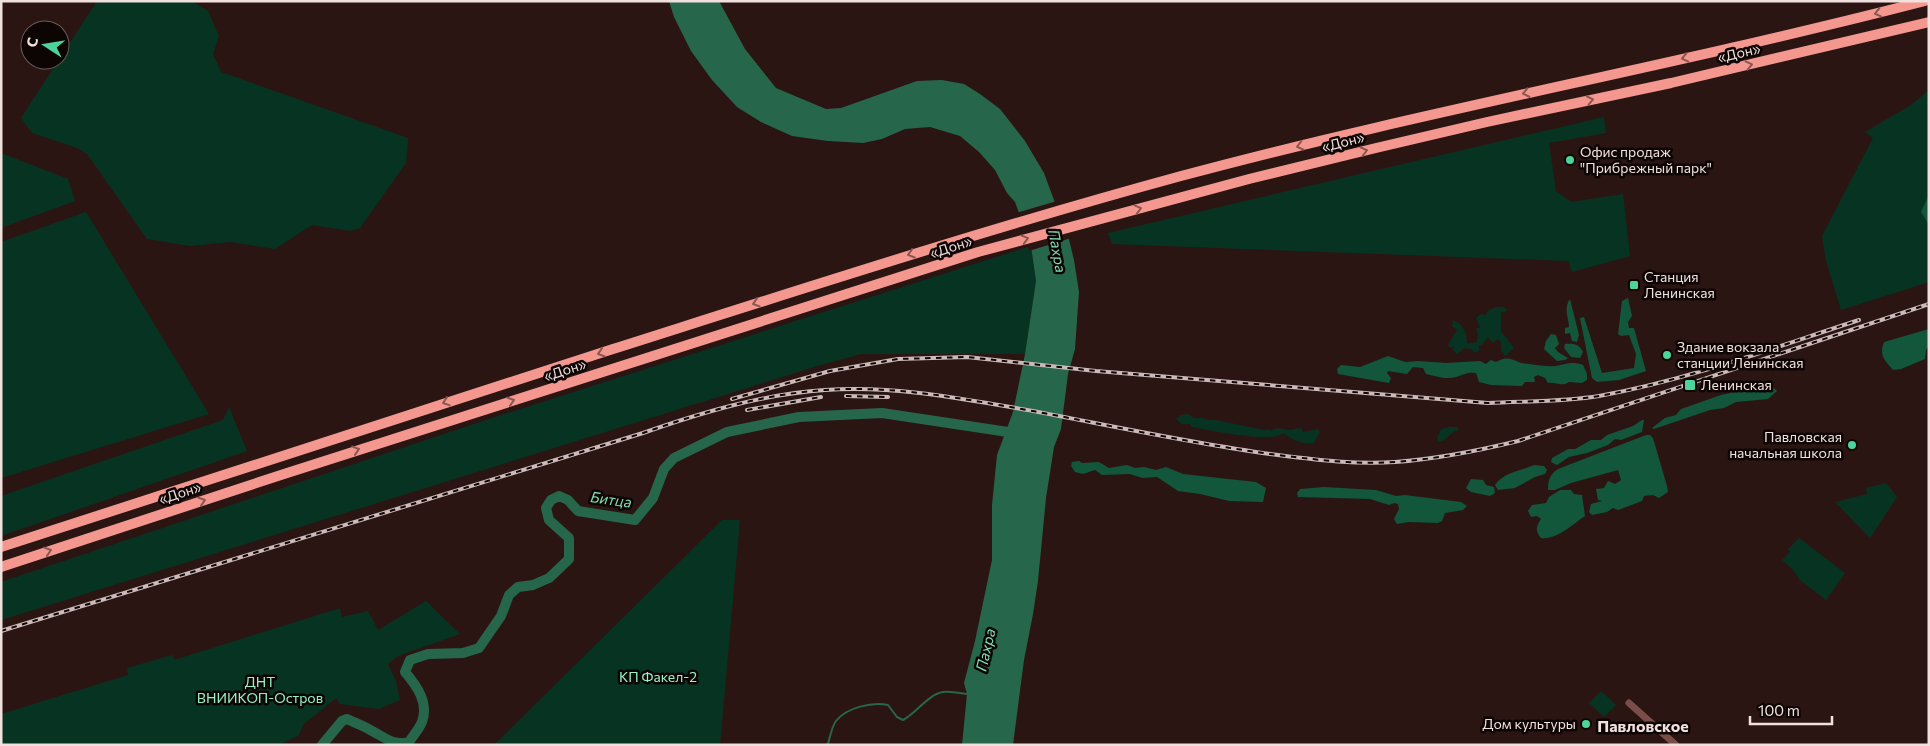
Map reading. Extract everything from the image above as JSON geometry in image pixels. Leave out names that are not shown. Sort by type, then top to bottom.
[{"type":"highway","name":"«Дон»","points":[[1,547],[275,456],[974,235],[1085,203],[1250,158],[1372,128],[1761,41],[1925,1]]},
{"type":"highway","name":"«Дон»","points":[[1,567],[284,474],[978,252],[1091,221],[1385,146],[1672,83],[1928,22]]},
{"type":"street","points":[[1629,703],[1676,745]]},
{"type":"green space","points":[[97,1],[192,1],[208,11],[219,36],[213,54],[221,72],[408,138],[406,163],[360,228],[351,231],[312,225],[275,249],[231,242],[190,246],[147,239],[87,154],[77,148],[32,133],[21,118],[52,70],[70,70],[70,43]]},
{"type":"green space","points":[[1929,90],[1929,197],[1921,212],[1929,225],[1929,282],[1841,310],[1826,261],[1822,236],[1873,138],[1865,132],[1911,105]]},
{"type":"green space","points":[[1604,117],[1606,133],[1549,143],[1556,191],[1571,202],[1623,194],[1630,256],[1572,272],[1568,261],[1112,244],[1108,233]]},
{"type":"green space","points":[[1,153],[68,179],[75,201],[1,228]]},
{"type":"green space","points":[[86,212],[209,414],[1,478],[1,242]]},
{"type":"green space","points":[[1031,246],[1036,281],[1025,354],[861,354],[1,620],[1,582],[492,418]]},
{"type":"green space","points":[[1496,307],[1504,307],[1507,311],[1501,312],[1501,331],[1514,348],[1505,356],[1501,350],[1501,342],[1498,339],[1493,343],[1488,337],[1483,344],[1478,346],[1480,350],[1475,353],[1470,348],[1464,348],[1457,354],[1453,350],[1454,347],[1450,348],[1448,345],[1457,330],[1452,326],[1453,320],[1464,329],[1467,344],[1477,342],[1478,334],[1476,329],[1480,327],[1476,318],[1481,314],[1485,315],[1489,310]]},
{"type":"green space","points":[[229,407],[247,451],[1,536],[1,496],[223,420]]},
{"type":"green space","points":[[1188,414],[1194,418],[1216,420],[1271,431],[1276,428],[1292,430],[1301,428],[1303,432],[1318,429],[1320,432],[1314,443],[1297,441],[1283,433],[1277,436],[1254,437],[1192,427],[1190,424],[1182,424],[1176,419],[1181,415]]},
{"type":"green space","points":[[1458,427],[1458,430],[1445,440],[1439,442],[1437,438],[1441,429]]},
{"type":"green space","points":[[1886,483],[1897,497],[1870,538],[1835,502],[1867,494],[1866,488]]},
{"type":"green space","name":"КП Факел-2","points":[[722,520],[740,520],[720,745],[494,745]]},
{"type":"green space","points":[[1799,538],[1845,573],[1826,600],[1800,580],[1782,560],[1790,552],[1788,549]]},
{"type":"green space","name":"ДНТ ВНИИКОП-Остров","points":[[426,601],[460,634],[398,656],[388,664],[396,681],[400,700],[379,709],[340,704],[336,698],[304,724],[298,736],[278,745],[1,745],[1,714],[128,675],[127,668],[172,655],[174,660],[340,608],[342,617],[368,611],[378,630]]},
{"type":"green space","points":[[1601,691],[1616,705],[1604,717],[1589,703]]},
{"type":"shaded area","points":[[1929,197],[1929,225],[1921,212]]},
{"type":"shaded area","points":[[1628,298],[1632,316],[1628,322],[1629,328],[1634,328],[1646,371],[1619,380],[1597,382],[1592,378],[1580,318],[1584,317],[1602,373],[1634,368],[1636,354],[1629,335],[1621,336],[1618,334],[1622,301]]},
{"type":"shaded area","points":[[1570,299],[1579,335],[1577,342],[1572,341],[1570,333],[1565,334],[1565,328],[1569,327],[1567,310]]},
{"type":"shaded area","points":[[1929,329],[1929,346],[1926,350],[1925,359],[1901,369],[1893,370],[1882,354],[1884,342]]},
{"type":"shaded area","points":[[1551,334],[1556,335],[1559,344],[1555,348],[1568,358],[1565,360],[1557,361],[1544,349],[1546,341]]},
{"type":"shaded area","points":[[1565,344],[1574,344],[1580,347],[1583,352],[1580,358],[1571,357],[1564,348]]},
{"type":"shaded area","points":[[1388,356],[1405,362],[1446,363],[1480,361],[1486,364],[1491,360],[1496,362],[1509,359],[1524,364],[1546,366],[1576,363],[1583,365],[1587,374],[1587,380],[1582,383],[1548,383],[1545,378],[1538,375],[1534,377],[1535,382],[1525,382],[1522,386],[1491,385],[1479,382],[1476,373],[1445,378],[1426,374],[1423,368],[1413,367],[1407,374],[1388,371],[1387,373],[1391,378],[1389,383],[1338,374],[1337,369],[1341,365],[1360,367]]},
{"type":"shaded area","points":[[1750,384],[1771,385],[1777,391],[1768,399],[1736,402],[1724,408],[1710,410],[1654,429],[1652,428],[1665,418],[1676,415],[1681,409],[1721,395],[1744,390]]},
{"type":"shaded area","points":[[1644,420],[1642,432],[1621,440],[1615,439],[1608,445],[1569,457],[1557,465],[1551,462],[1552,458],[1568,449],[1575,449],[1591,440],[1601,440],[1607,435],[1633,426]]},
{"type":"shaded area","points":[[1650,435],[1653,438],[1667,486],[1668,492],[1659,498],[1653,495],[1644,496],[1642,501],[1618,510],[1613,508],[1607,512],[1592,515],[1589,512],[1591,504],[1602,501],[1598,500],[1596,489],[1604,488],[1608,481],[1615,484],[1621,480],[1618,470],[1571,483],[1555,490],[1548,490],[1550,478],[1558,469]]},
{"type":"shaded area","points":[[1079,461],[1082,463],[1099,462],[1109,468],[1127,465],[1135,468],[1144,467],[1156,470],[1166,467],[1183,474],[1256,482],[1266,488],[1263,502],[1229,501],[1178,491],[1157,477],[1142,478],[1130,474],[1102,475],[1095,470],[1083,474],[1075,472],[1071,466],[1072,462]]},
{"type":"shaded area","points":[[1534,465],[1544,466],[1547,470],[1545,474],[1535,477],[1515,488],[1498,490],[1495,485],[1503,477]]},
{"type":"shaded area","points":[[1471,479],[1483,480],[1486,485],[1494,487],[1495,493],[1490,496],[1471,492],[1466,488]]},
{"type":"shaded area","points":[[1324,487],[1376,490],[1396,496],[1405,495],[1461,502],[1467,506],[1463,510],[1445,513],[1442,521],[1438,523],[1409,522],[1397,524],[1394,519],[1399,509],[1398,504],[1389,505],[1370,499],[1298,497],[1297,493],[1300,489]]},
{"type":"shaded area","points":[[1560,490],[1571,490],[1574,494],[1582,495],[1585,516],[1553,537],[1541,538],[1537,528],[1541,519],[1537,516],[1531,517],[1528,511],[1532,505],[1546,503],[1549,497]]},
{"type":"water","name":"Пахра","points":[[669,1],[719,1],[745,49],[776,88],[826,109],[841,108],[917,81],[942,80],[964,84],[1000,109],[1025,141],[1044,173],[1057,208],[1064,219],[1074,260],[1079,292],[1075,349],[1068,374],[1061,429],[1054,447],[1046,498],[1038,581],[1024,660],[1013,745],[962,745],[967,694],[964,683],[992,560],[992,505],[997,455],[1013,412],[1025,354],[1036,281],[1031,246],[1015,202],[1007,193],[995,170],[979,152],[960,136],[930,127],[905,129],[882,139],[863,143],[828,141],[792,136],[761,122],[737,107],[712,80],[691,51],[674,17]]},
{"type":"pier","points":[[1057,201],[1066,218],[1071,238],[1029,251],[1016,213]]},
{"type":"waterway","name":"Битца","points":[[322,745],[342,721],[347,719],[390,741],[398,743],[409,742],[418,730],[424,715],[421,695],[405,672],[410,660],[428,654],[463,653],[479,648],[501,616],[509,595],[518,587],[533,585],[549,578],[569,559],[569,538],[549,520],[546,508],[551,500],[559,496],[568,500],[578,511],[635,520],[653,498],[664,469],[674,458],[727,432],[799,417],[882,413],[1008,432],[1017,431]]},
{"type":"waterway","points":[[826,745],[836,721],[853,709],[875,704],[888,705],[897,717],[903,720],[938,693],[967,694]]},
{"type":"railway","points":[[1,631],[687,418],[755,400],[778,396],[825,390],[877,389],[903,391],[1033,411],[1240,450],[1317,460],[1395,462],[1457,454],[1518,441],[1929,304]]},
{"type":"railway","points":[[732,399],[830,371],[898,359],[967,357],[1096,371],[1488,403],[1558,400],[1599,396],[1665,381],[1859,320]]},
{"type":"railway","points":[[846,396],[888,397]]},
{"type":"railway","points":[[747,410],[821,397]]},
{"type":"place","name":"Офис продаж \"Прибрежный парк\"","points":[[1570,160]]},
{"type":"place","name":"Станция Ленинская","points":[[1634,285]]},
{"type":"place","name":"Здание вокзала станции Ленинская","points":[[1667,355]]},
{"type":"place","name":"Ленинская","points":[[1690,385]]},
{"type":"place","name":"Павловская начальная школа","points":[[1852,445]]},
{"type":"place","name":"Дом культуры","points":[[1586,724]]},
{"type":"district","name":"Павловское","points":[[1643,726]]}]
